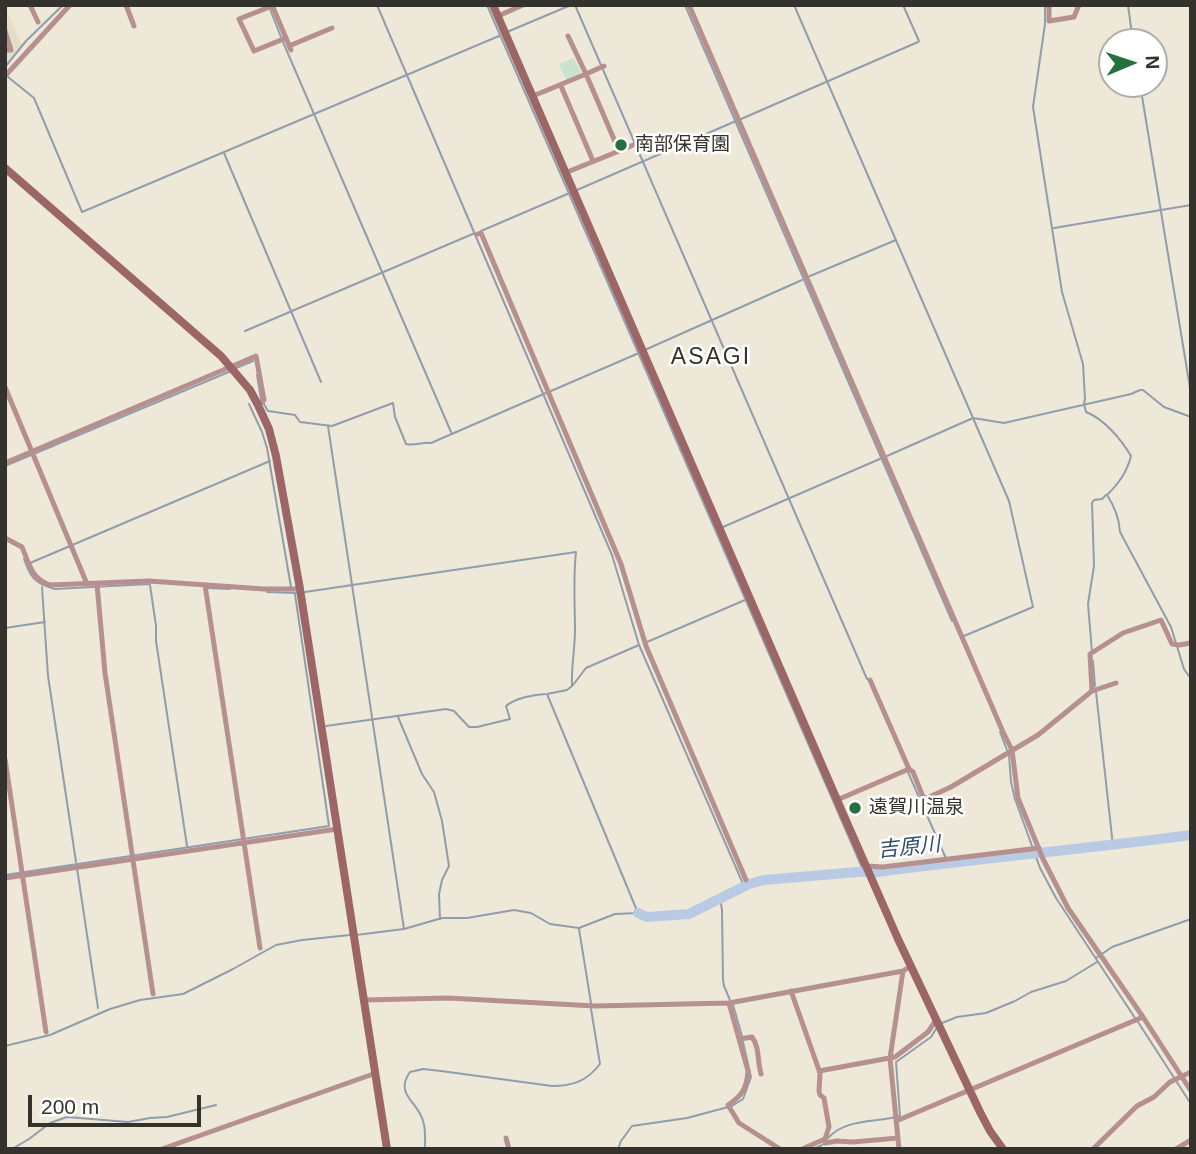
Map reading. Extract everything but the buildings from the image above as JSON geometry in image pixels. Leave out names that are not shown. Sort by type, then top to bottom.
[{"type":"street","points":[[30,5],[37,22]]},
{"type":"street","points":[[5,76],[70,5]]},
{"type":"street","points":[[126,5],[134,26]]},
{"type":"street","points":[[493,5],[867,866],[907,968],[941,1029],[990,1131],[1003,1149]]},
{"type":"street","points":[[689,5],[1012,750],[1018,798],[1043,859],[1068,908],[1191,1091]]},
{"type":"street","points":[[1049,5],[1049,20],[1074,17],[1079,5]]},
{"type":"street","points":[[286,38],[254,51],[239,19],[272,6],[286,38],[290,48],[332,28]]},
{"type":"street","points":[[498,16],[518,6]]},
{"type":"street","points":[[5,31],[11,51],[5,50]]},
{"type":"street","points":[[568,36],[620,151]]},
{"type":"street","points":[[532,97],[604,66]]},
{"type":"street","points":[[561,86],[593,161]]},
{"type":"street","points":[[565,173],[638,143]]},
{"type":"street","points":[[5,168],[189,327],[230,366],[250,390],[269,429],[300,589],[387,1149]]},
{"type":"street","points":[[478,234],[481,233],[621,564],[646,646],[746,880]]},
{"type":"street","points":[[5,463],[256,356],[264,400],[258,405]]},
{"type":"street","points":[[5,387],[87,584]]},
{"type":"street","points":[[5,538],[22,547],[31,570],[41,582],[50,585],[149,581],[300,589]]},
{"type":"street","points":[[97,584],[105,673],[153,994]]},
{"type":"street","points":[[205,584],[260,948]]},
{"type":"street","points":[[1092,691],[1090,653],[1123,634],[1161,620],[1172,643],[1191,643]]},
{"type":"street","points":[[870,680],[909,769],[913,772],[923,797],[927,798],[951,787],[1038,735],[1092,691],[1116,683]]},
{"type":"street","points":[[5,759],[46,1032]]},
{"type":"street","points":[[837,800],[909,769]]},
{"type":"street","points":[[5,878],[337,829]]},
{"type":"street","points":[[867,866],[883,867],[1039,848]]},
{"type":"street","points":[[364,1000],[448,998],[595,1006],[729,1003],[907,968]]},
{"type":"street","points":[[899,1149],[890,1058],[907,968]]},
{"type":"street","points":[[791,990],[819,1071],[818,1091],[824,1098],[829,1127],[826,1144]]},
{"type":"street","points":[[729,1003],[748,1071],[748,1081],[740,1097],[728,1105],[740,1123],[780,1149]]},
{"type":"street","points":[[896,1121],[1143,1017]]},
{"type":"street","points":[[819,1071],[895,1058],[928,1032],[936,1020]]},
{"type":"street","points":[[740,1039],[752,1037],[756,1042],[761,1074]]},
{"type":"street","points":[[1093,1149],[1137,1106],[1154,1097],[1170,1082],[1191,1072]]},
{"type":"street","points":[[162,1149],[376,1073]]},
{"type":"street","points":[[506,1138],[509,1149]]},
{"type":"street","points":[[802,1149],[837,1141],[898,1138]]},
{"type":"street","points":[[1176,1149],[1191,1140]]},
{"type":"shaded area","points":[[5,6],[22,46],[5,65]]},
{"type":"green space","points":[[574,58],[581,73],[566,80],[559,64]]},
{"type":"waterway","points":[[5,67],[26,41],[63,5]]},
{"type":"waterway","points":[[377,5],[612,555],[639,645],[744,886]]},
{"type":"waterway","points":[[487,5],[864,872]]},
{"type":"waterway","points":[[507,32],[571,5]]},
{"type":"waterway","points":[[575,5],[867,679]]},
{"type":"waterway","points":[[685,5],[952,621]]},
{"type":"waterway","points":[[794,5],[1009,501],[1033,607],[964,636]]},
{"type":"waterway","points":[[741,119],[918,42],[903,5]]},
{"type":"waterway","points":[[1045,5],[1045,24],[1033,107],[1062,292],[1083,364],[1084,404],[1086,412],[1112,430],[1131,456],[1122,477],[1107,495],[1116,512],[1120,532],[1171,627],[1184,669],[1191,679]]},
{"type":"waterway","points":[[1128,5],[1131,28]]},
{"type":"waterway","points":[[270,9],[281,37]]},
{"type":"waterway","points":[[8,77],[34,98],[82,212],[499,36]]},
{"type":"waterway","points":[[283,42],[451,432]]},
{"type":"waterway","points":[[1142,98],[1191,394]]},
{"type":"waterway","points":[[577,190],[736,121]]},
{"type":"waterway","points":[[224,153],[321,382]]},
{"type":"waterway","points":[[481,231],[572,192]]},
{"type":"waterway","points":[[1054,228],[1191,205]]},
{"type":"waterway","points":[[245,331],[475,233]]},
{"type":"waterway","points":[[810,276],[896,240]]},
{"type":"waterway","points":[[647,349],[802,280]]},
{"type":"waterway","points":[[551,391],[639,353]]},
{"type":"waterway","points":[[236,368],[253,361]]},
{"type":"waterway","points":[[36,453],[231,371]]},
{"type":"waterway","points":[[257,375],[261,399],[268,411],[295,415],[300,422],[332,426],[393,403],[395,417],[406,444],[431,443],[546,393]]},
{"type":"waterway","points":[[887,456],[973,418],[1004,423],[1140,390],[1164,407],[1191,417]]},
{"type":"waterway","points":[[249,404],[267,448],[291,587]]},
{"type":"waterway","points":[[328,426],[404,929]]},
{"type":"waterway","points":[[5,466],[31,455]]},
{"type":"waterway","points":[[723,527],[882,458]]},
{"type":"waterway","points":[[30,563],[270,461]]},
{"type":"waterway","points":[[1092,652],[1088,604],[1094,566],[1092,503],[1106,495]]},
{"type":"waterway","points":[[305,592],[576,552],[572,686],[567,690],[547,694],[638,913],[615,914],[579,928],[550,924],[531,913],[514,910],[467,918],[442,918],[404,929],[356,935]]},
{"type":"waterway","points":[[24,559],[34,579],[55,589],[149,584]]},
{"type":"waterway","points":[[150,585],[187,846]]},
{"type":"waterway","points":[[42,587],[48,676],[76,862]]},
{"type":"waterway","points":[[207,588],[230,589]]},
{"type":"waterway","points":[[267,592],[296,593]]},
{"type":"waterway","points":[[5,875],[329,826],[295,594]]},
{"type":"waterway","points":[[647,642],[745,600]]},
{"type":"waterway","points":[[5,628],[45,622]]},
{"type":"waterway","points":[[573,685],[586,668],[639,645]]},
{"type":"waterway","points":[[1093,661],[1095,686]]},
{"type":"waterway","points":[[1096,692],[1113,846]]},
{"type":"waterway","points":[[326,726],[446,709],[454,711],[469,727],[477,727],[510,719],[506,706],[524,697],[545,694]]},
{"type":"waterway","points":[[398,717],[422,774],[434,792],[442,821],[449,866],[439,894],[440,919]]},
{"type":"waterway","points":[[1000,732],[1007,750]]},
{"type":"waterway","points":[[1009,755],[1015,799],[1040,868],[1056,898],[1135,1018]]},
{"type":"waterway","points":[[907,770],[948,863]]},
{"type":"waterway","name":"吉原川","points":[[638,913],[647,917],[689,914],[749,884],[764,880],[878,872],[1191,835]]},
{"type":"waterway","points":[[77,868],[98,1008]]},
{"type":"waterway","points":[[720,898],[723,980],[730,1000]]},
{"type":"waterway","points":[[1096,958],[1112,947],[1191,919]]},
{"type":"waterway","points":[[579,929],[591,1003]]},
{"type":"waterway","points":[[5,1046],[50,1035],[110,1009],[140,1000],[183,994],[276,945],[350,935]]},
{"type":"waterway","points":[[942,1023],[957,1017],[986,1013],[1031,992],[1066,981],[1097,962]]},
{"type":"waterway","points":[[733,1005],[742,1036]]},
{"type":"waterway","points":[[425,1149],[423,1121],[405,1087],[410,1072],[423,1069],[552,1086],[573,1084],[590,1075],[600,1064],[591,1009]]},
{"type":"waterway","points":[[1138,1022],[1191,1104]]},
{"type":"waterway","points":[[828,1138],[852,1124],[900,1116],[896,1062],[931,1037],[936,1029]]},
{"type":"waterway","points":[[618,1149],[632,1126],[687,1118],[732,1106],[743,1099],[751,1077],[743,1042]]},
{"type":"waterway","points":[[12,1149],[50,1123],[67,1117],[128,1122],[167,1117],[216,1105]]},
{"type":"waterway","points":[[814,1149],[822,1145]]},
{"type":"place","name":"南部保育園","points":[[621,145]]},
{"type":"place","name":"遠賀川温泉","points":[[855,808]]},
{"type":"district","name":"ASAGI","points":[[711,358]]}]
